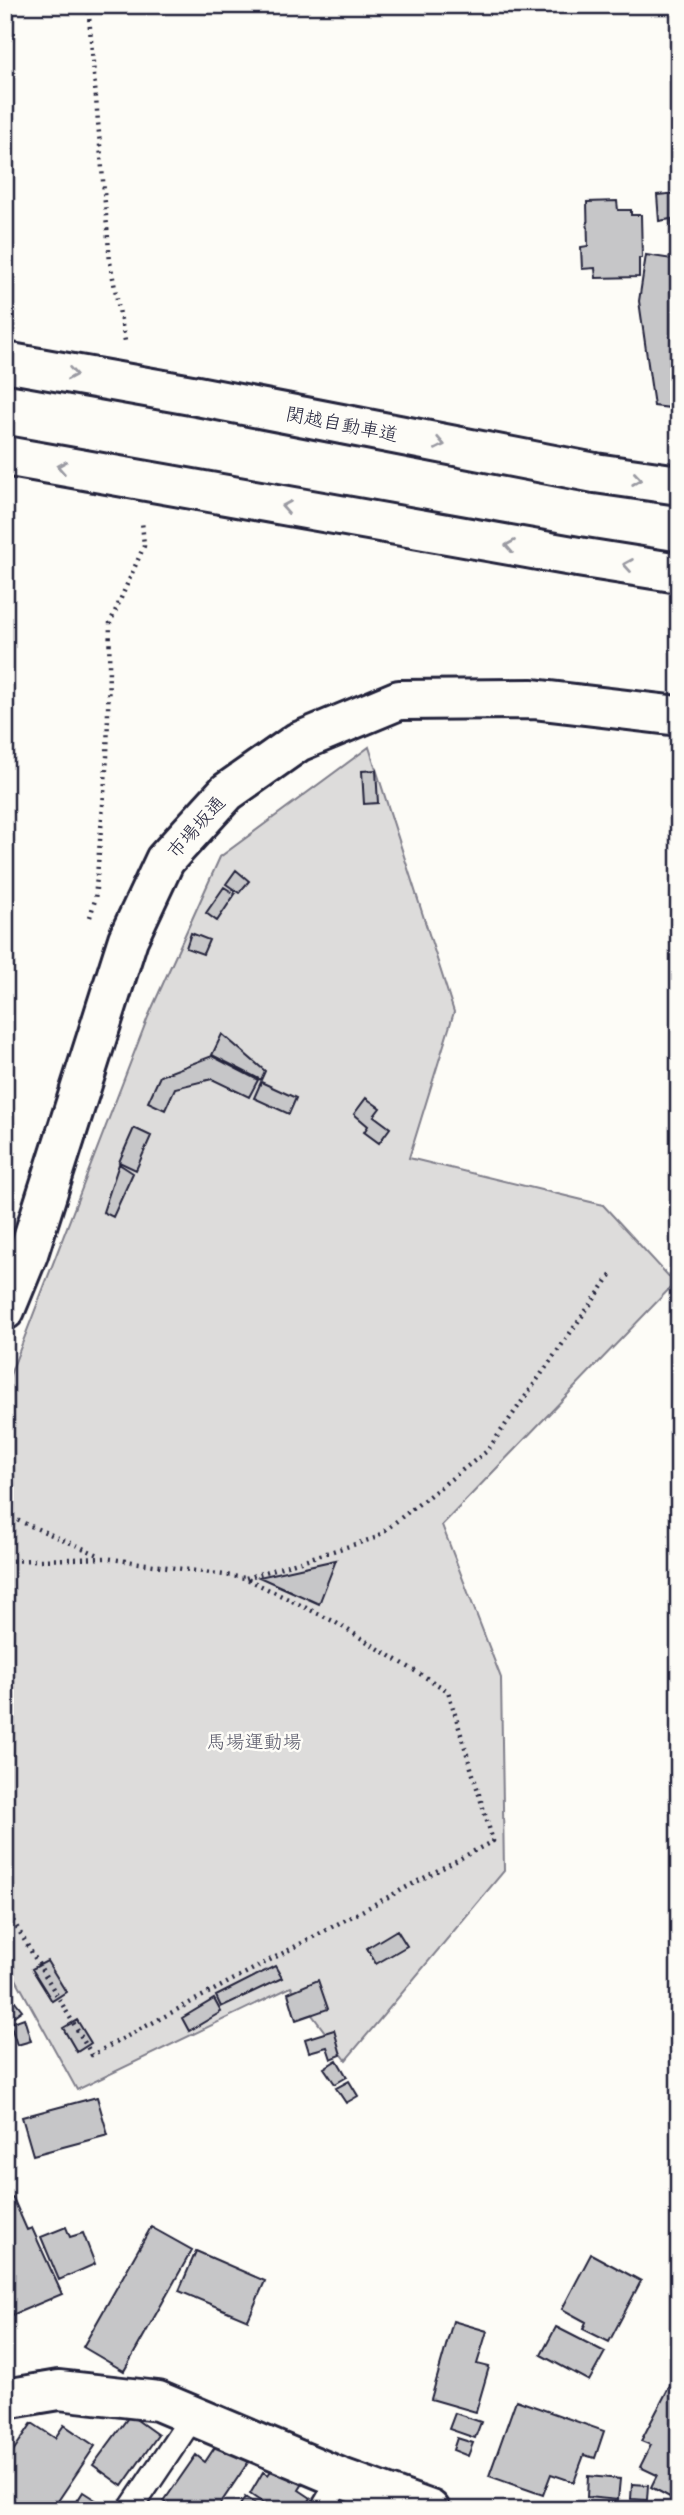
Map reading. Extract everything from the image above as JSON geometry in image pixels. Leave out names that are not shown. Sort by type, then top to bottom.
[{"type":"main road","name":"関越自動車道","points":[[5,362],[197,396],[595,474],[679,485]]},
{"type":"main road","points":[[5,456],[679,573]]},
{"type":"main road","name":"市場坂通","points":[[5,1310],[28,1254],[128,939],[164,860],[227,792],[299,742],[399,700],[533,699],[679,716]]},
{"type":"main road","points":[[5,2399],[59,2390],[158,2401],[193,2416],[332,2494],[430,2510]]},
{"type":"lane","points":[[130,2510],[193,2416]]},
{"type":"path","points":[[88,5],[110,262],[126,345]]},
{"type":"path","points":[[88,926],[95,900],[107,757],[110,623],[144,546],[142,518]]},
{"type":"path","points":[[245,1578],[374,1538],[486,1451],[611,1275]]},
{"type":"path","points":[[5,1515],[105,1558]]},
{"type":"path","points":[[5,1562],[105,1558],[245,1578],[333,1621],[448,1691],[493,1841],[92,2056],[5,1908]]},
{"type":"green space","name":"馬場運動場","points":[[369,747],[454,1012],[409,1158],[603,1205],[675,1283],[442,1525],[501,1678],[504,1871],[346,2060],[291,1987],[77,2090],[5,1959],[5,1388],[148,1017],[220,857]]},
{"type":"building","points":[[679,193],[679,235],[672,235],[671,219],[659,221],[657,195]]},
{"type":"building","points":[[617,201],[618,210],[631,210],[631,215],[641,215],[642,258],[639,258],[639,277],[596,278],[595,268],[582,269],[581,247],[588,246],[587,202]]},
{"type":"building","points":[[646,255],[679,260],[679,409],[654,406],[639,301]]},
{"type":"building","points":[[376,770],[378,803],[364,804],[362,771]]},
{"type":"building","points":[[236,870],[249,881],[239,893],[226,884]]},
{"type":"building","points":[[224,887],[235,894],[217,921],[206,913]]},
{"type":"building","points":[[191,933],[209,940],[203,954],[186,948]]},
{"type":"building","points":[[222,1034],[265,1071],[261,1080],[212,1055]]},
{"type":"building","points":[[212,1056],[258,1080],[249,1097],[212,1079],[175,1088],[165,1110],[148,1102],[160,1076]]},
{"type":"building","points":[[261,1082],[296,1098],[289,1114],[254,1098]]},
{"type":"building","points":[[366,1098],[380,1108],[374,1116],[390,1128],[379,1143],[364,1132],[368,1126],[354,1114]]},
{"type":"building","points":[[134,1128],[151,1136],[136,1170],[119,1162]]},
{"type":"building","points":[[119,1164],[133,1173],[113,1217],[103,1212]]},
{"type":"building","points":[[336,1560],[319,1604],[259,1577]]},
{"type":"building","points":[[397,1930],[407,1946],[376,1964],[367,1948]]},
{"type":"building","points":[[47,1961],[66,1992],[52,2001],[32,1969]]},
{"type":"building","points":[[275,1966],[282,1978],[221,2007],[216,1996]]},
{"type":"building","points":[[318,1980],[328,2009],[296,2020],[288,1993]]},
{"type":"building","points":[[7,1991],[22,2010],[11,2018],[5,2010]]},
{"type":"building","points":[[214,1999],[221,2012],[189,2031],[182,2018]]},
{"type":"building","points":[[24,2018],[31,2041],[17,2045],[10,2023]]},
{"type":"building","points":[[77,2020],[91,2043],[77,2052],[63,2028]]},
{"type":"building","points":[[334,2030],[341,2055],[331,2059],[327,2047],[309,2052],[305,2039]]},
{"type":"building","points":[[337,2060],[347,2077],[335,2084],[324,2068]]},
{"type":"building","points":[[349,2081],[358,2096],[346,2103],[336,2088]]},
{"type":"building","points":[[97,2097],[108,2135],[33,2155],[22,2117]]},
{"type":"building","points":[[13,2198],[27,2230],[32,2228],[62,2294],[5,2318],[5,2201]]},
{"type":"building","points":[[66,2227],[70,2237],[83,2233],[95,2264],[59,2280],[41,2237]]},
{"type":"building","points":[[151,2227],[192,2250],[124,2371],[83,2347]]},
{"type":"building","points":[[196,2251],[265,2281],[248,2320],[179,2291]]},
{"type":"building","points":[[591,2254],[641,2281],[609,2342],[583,2329],[586,2322],[562,2309]]},
{"type":"building","points":[[453,2321],[487,2331],[477,2364],[489,2367],[476,2412],[431,2399]]},
{"type":"building","points":[[556,2327],[605,2352],[589,2381],[541,2355]]},
{"type":"building","points":[[679,2368],[679,2502],[651,2487],[657,2475],[640,2467],[651,2445],[641,2441]]},
{"type":"building","points":[[516,2400],[604,2431],[595,2458],[584,2455],[574,2482],[551,2474],[543,2495],[489,2476]]},
{"type":"building","points":[[455,2413],[481,2422],[475,2438],[449,2429]]},
{"type":"building","points":[[130,2415],[158,2435],[122,2486],[93,2465]]},
{"type":"building","points":[[32,2423],[55,2438],[64,2425],[95,2446],[52,2510],[5,2510],[5,2463]]},
{"type":"building","points":[[457,2438],[473,2443],[468,2456],[453,2450]]},
{"type":"building","points":[[219,2441],[249,2461],[216,2510],[176,2510],[164,2501],[196,2455],[205,2462]]},
{"type":"building","points":[[276,2464],[304,2482],[299,2490],[311,2498],[303,2510],[273,2510],[250,2494],[263,2472],[268,2475]]},
{"type":"building","points":[[588,2476],[620,2479],[618,2500],[587,2497]]},
{"type":"building","points":[[632,2484],[648,2485],[647,2500],[631,2499]]},
{"type":"building","points":[[83,2492],[111,2510],[63,2510],[66,2505],[72,2509]]},
{"type":"building","points":[[245,2497],[264,2510],[237,2510]]},
{"type":"building","points":[[355,2503],[368,2510],[351,2510]]}]
